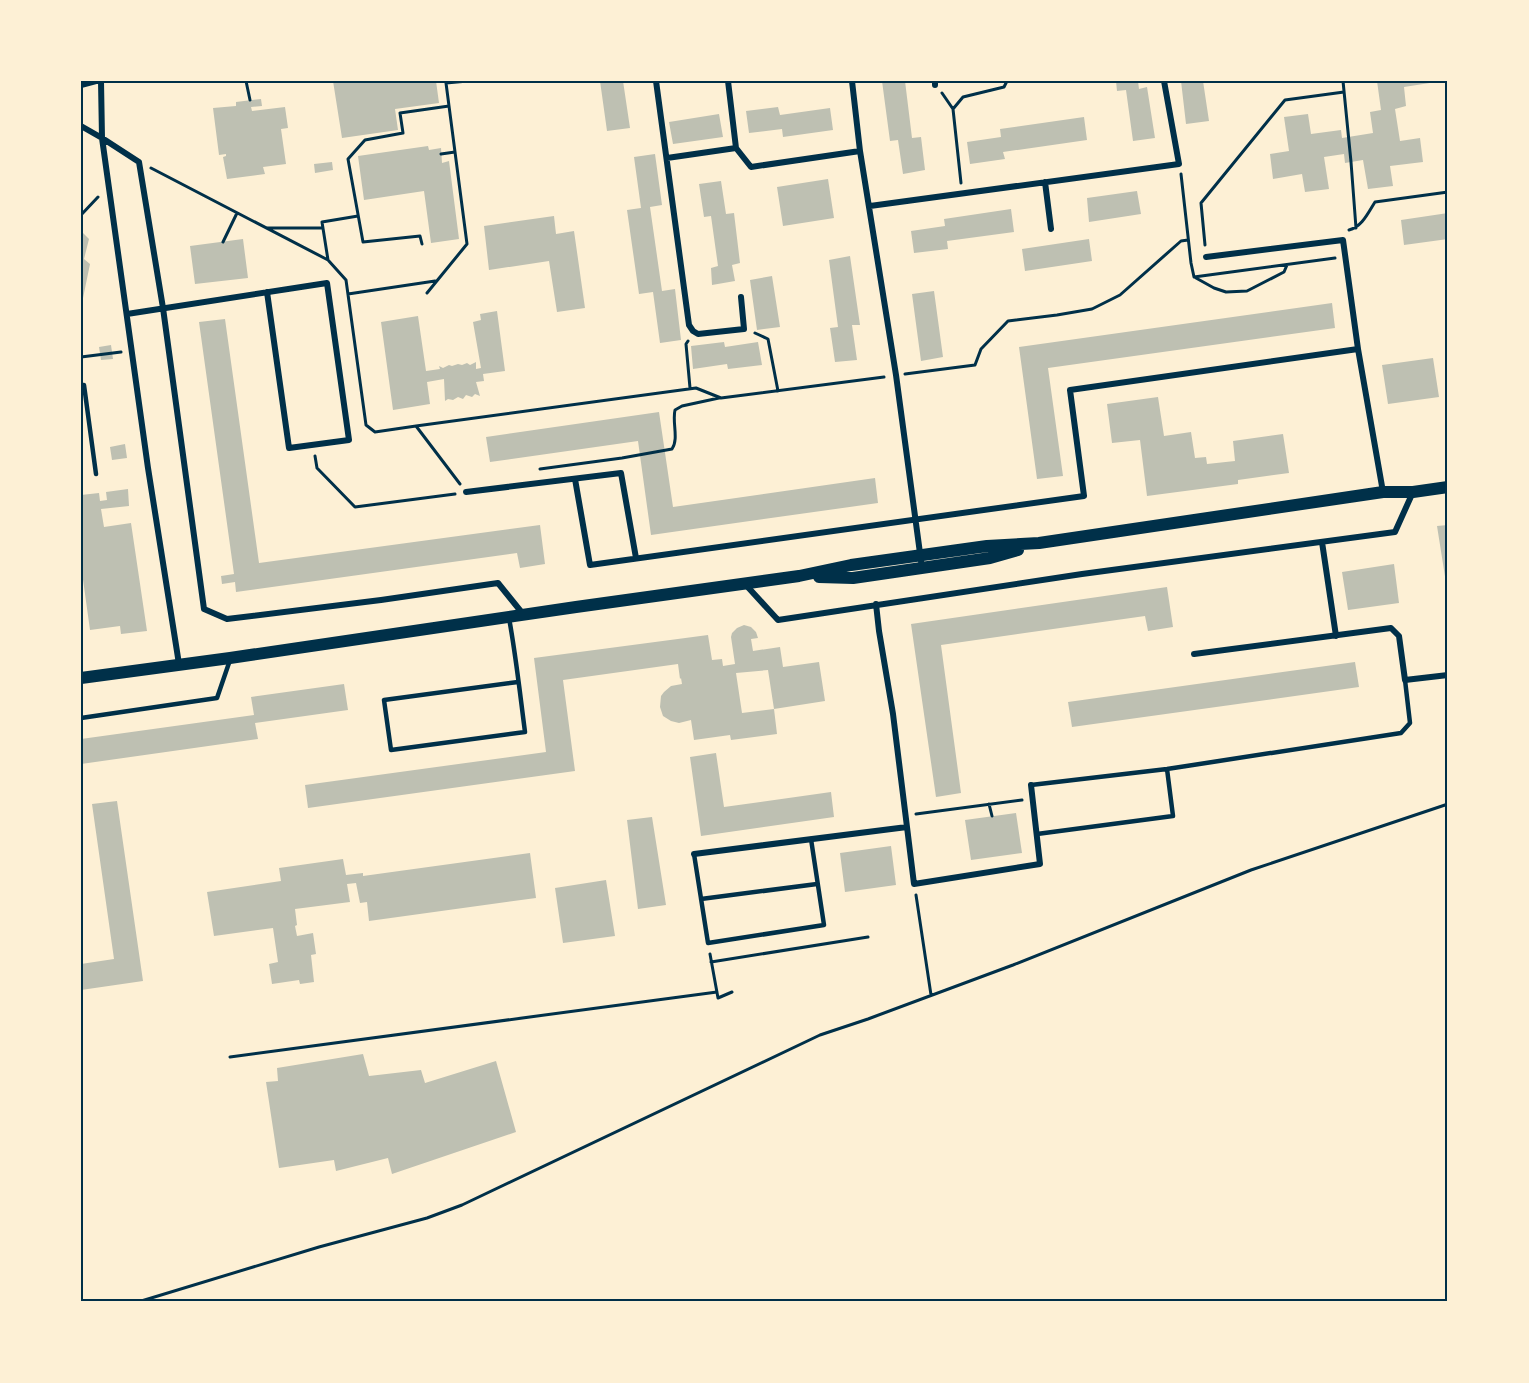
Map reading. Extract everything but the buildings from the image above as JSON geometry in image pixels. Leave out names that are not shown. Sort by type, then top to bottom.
[{"type":"main road","points":[[81,678],[799,576],[853,578],[987,546],[1039,543],[1383,492],[1413,492],[1448,487]]},
{"type":"street","points":[[81,85],[96,81]]},
{"type":"street","points":[[101,81],[102,138],[148,468],[179,665]]},
{"type":"street","points":[[656,81],[689,325],[698,334],[744,329],[741,297]]},
{"type":"street","points":[[728,81],[736,148],[752,167],[860,151]]},
{"type":"street","points":[[852,81],[860,151],[896,375],[921,562]]},
{"type":"street","points":[[870,206],[1179,164],[1164,81]]},
{"type":"street","points":[[81,126],[139,162],[163,308],[204,609],[227,619],[498,583],[524,615]]},
{"type":"street","points":[[667,158],[736,148]]},
{"type":"street","points":[[1045,182],[1051,229]]},
{"type":"street","points":[[1206,257],[1343,240],[1358,350],[1383,492]]},
{"type":"street","points":[[127,314],[163,308],[267,292],[327,283],[349,440],[289,448],[267,292]]},
{"type":"street","points":[[575,479],[590,565],[1084,496],[1070,390],[1358,350]]},
{"type":"street","points":[[466,492],[621,473],[636,558]]},
{"type":"street","points":[[745,584],[778,620],[1082,574],[1395,532],[1413,492]]},
{"type":"street","points":[[1322,542],[1336,636]]},
{"type":"street","points":[[876,604],[893,714],[914,884],[1040,864],[1031,785]]},
{"type":"street","points":[[1194,654],[1391,628],[1399,636],[1405,680],[1448,675]]},
{"type":"street","points":[[694,854],[907,827]]},
{"type":"lane","points":[[81,386],[84,385],[96,474]]},
{"type":"lane","points":[[509,617],[525,732],[391,750],[384,700],[518,682]]},
{"type":"lane","points":[[81,718],[218,698],[231,658]]},
{"type":"lane","points":[[1031,785],[1167,769],[1401,733],[1410,723],[1405,680]]},
{"type":"lane","points":[[1037,834],[1173,816],[1167,769]]},
{"type":"lane","points":[[694,854],[708,943],[824,926],[811,839]]},
{"type":"lane","points":[[702,899],[817,884]]},
{"type":"path","points":[[246,81],[250,100]]},
{"type":"path","points":[[427,293],[467,244],[446,82],[468,81]]},
{"type":"path","points":[[952,109],[963,97],[1004,87],[1007,81]]},
{"type":"path","points":[[1343,81],[1356,228]]},
{"type":"path","points":[[935,83],[952,109],[962,193]]},
{"type":"path","points":[[1206,257],[1201,204],[1285,100],[1344,92]]},
{"type":"path","points":[[422,244],[420,236],[363,242],[348,159],[365,140],[403,133],[400,113],[449,106]]},
{"type":"path","points":[[441,154],[455,152]]},
{"type":"path","points":[[81,215],[109,184]]},
{"type":"path","points":[[1343,240],[1343,232],[1356,228],[1367,216],[1375,202],[1448,192]]},
{"type":"path","points":[[223,242],[237,213]]},
{"type":"path","points":[[328,260],[322,222],[358,216]]},
{"type":"path","points":[[267,228],[322,228]]},
{"type":"path","points":[[540,469],[622,459],[672,449],[676,444],[673,418],[675,410],[682,406],[721,398],[975,365],[981,350],[1008,321],[1092,309],[1120,295],[1181,241],[1188,240]]},
{"type":"path","points":[[1194,277],[1226,292],[1247,291],[1284,272],[1287,265]]},
{"type":"path","points":[[348,294],[437,281]]},
{"type":"path","points":[[744,329],[768,339],[778,391]]},
{"type":"path","points":[[690,388],[686,344],[693,331]]},
{"type":"path","points":[[81,357],[132,350]]},
{"type":"path","points":[[416,426],[690,388],[696,388],[721,398]]},
{"type":"path","points":[[314,444],[317,468],[356,507],[466,492]]},
{"type":"path","points":[[905,815],[1033,798]]},
{"type":"path","points":[[989,804],[992,816]]},
{"type":"path","points":[[138,1302],[319,1247],[427,1218],[482,1196],[820,1035],[1024,961],[1251,870],[1448,804]]},
{"type":"path","points":[[914,884],[931,996]]},
{"type":"path","points":[[711,962],[868,937]]},
{"type":"path","points":[[708,943],[718,998],[732,992]]},
{"type":"path","points":[[230,1058],[717,992]]}]
